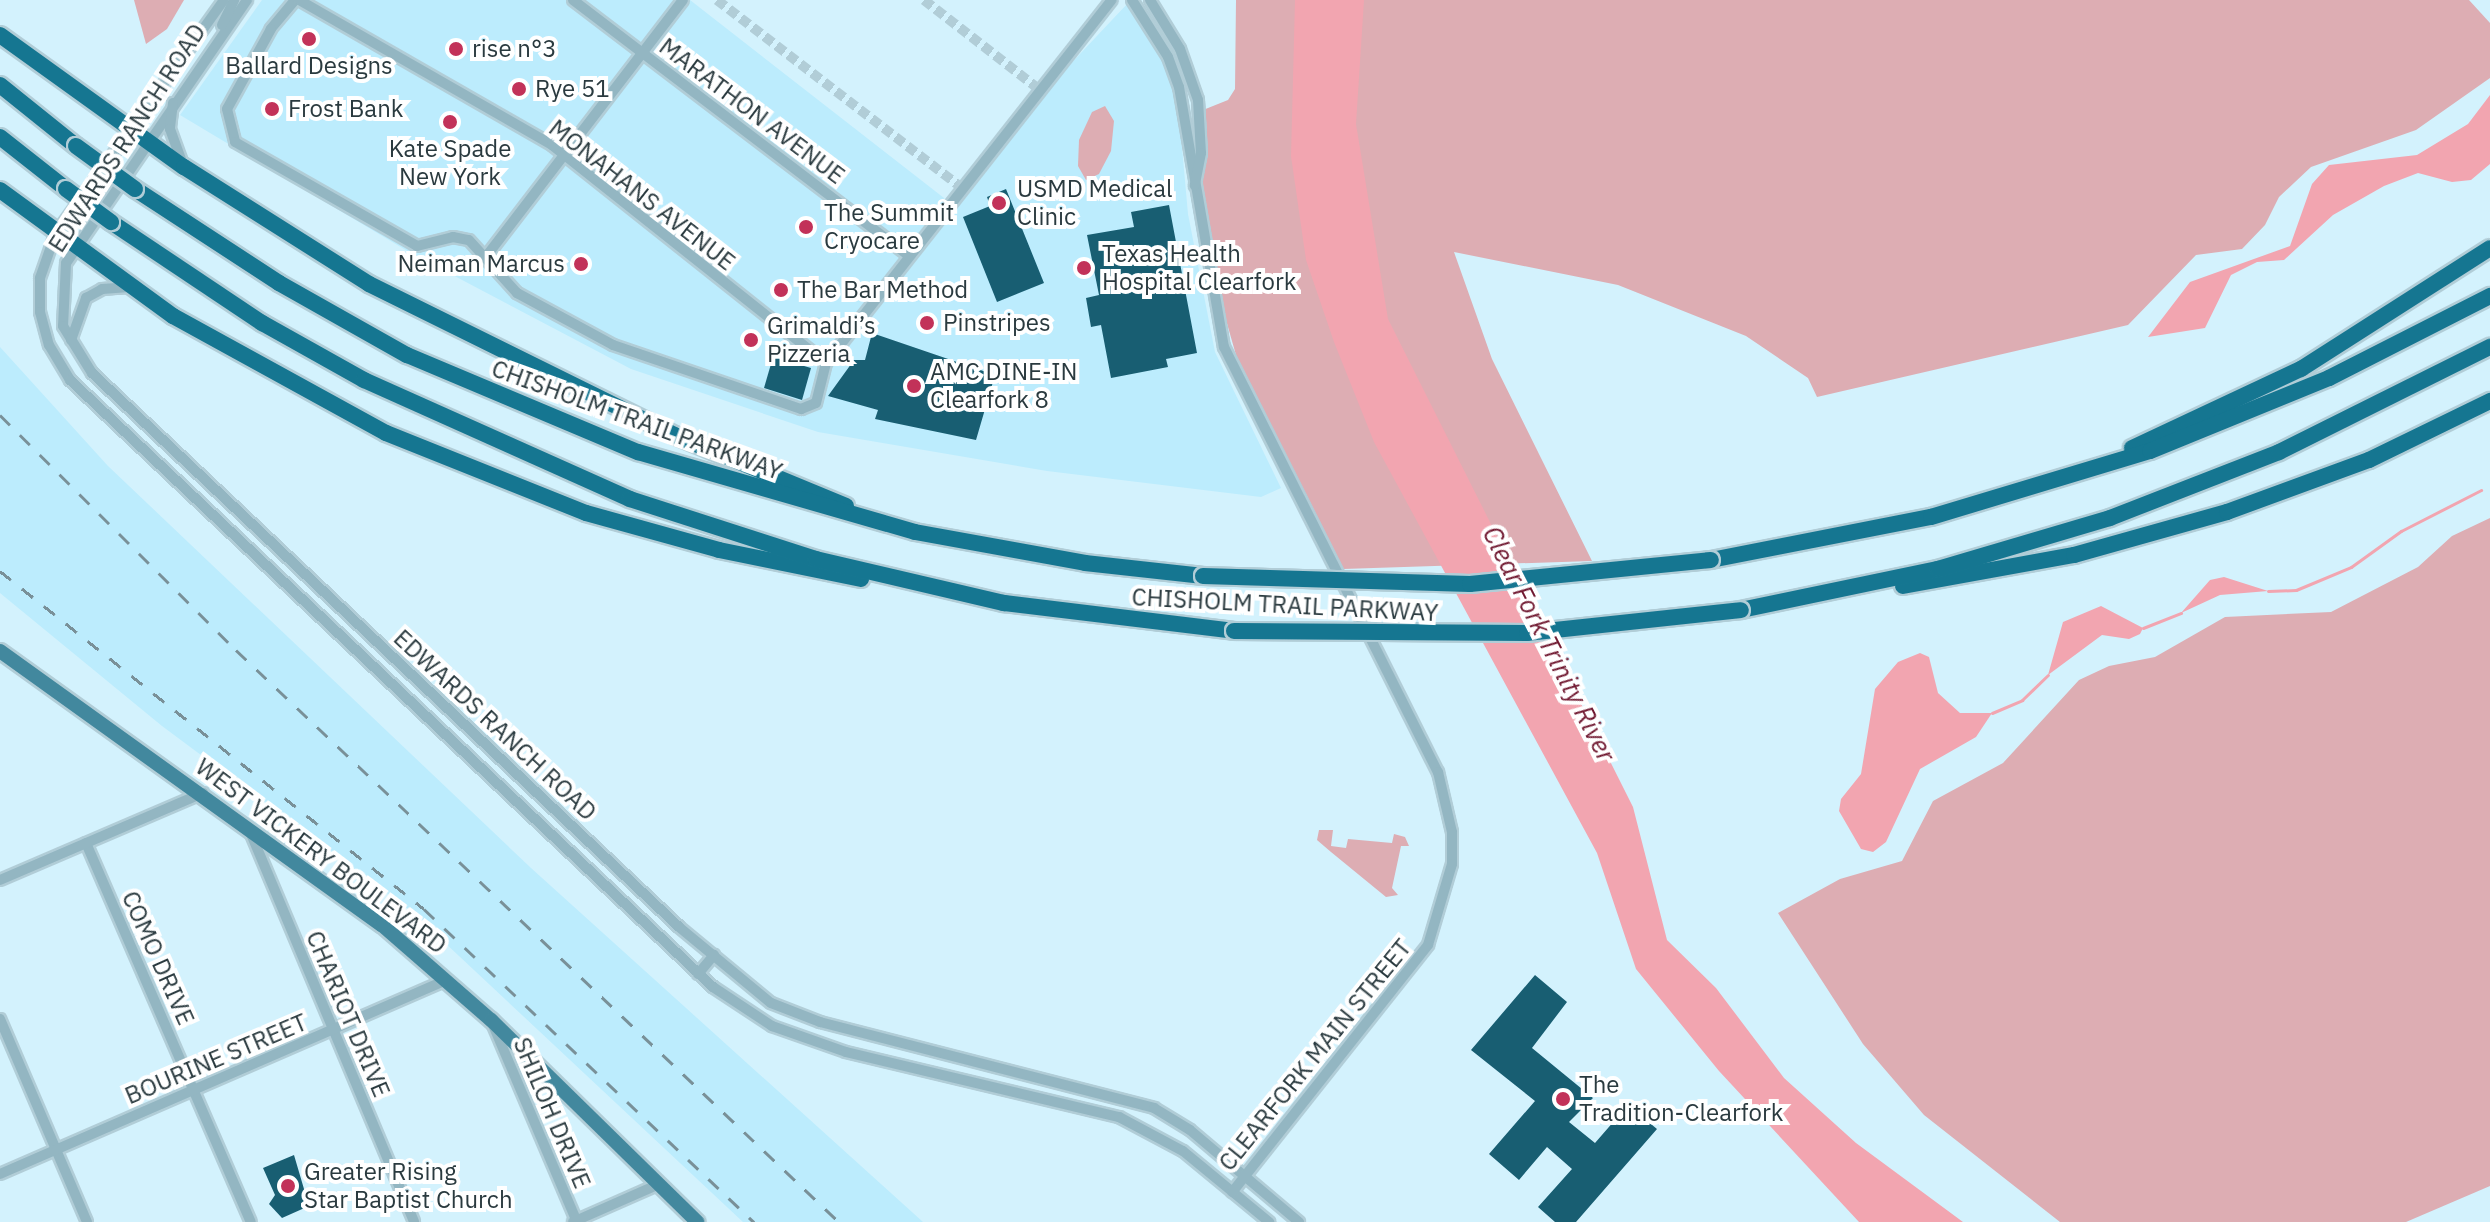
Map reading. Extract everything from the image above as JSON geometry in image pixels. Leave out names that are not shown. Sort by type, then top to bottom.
[{"type":"highway","points":[[0,35],[184,167],[392,297],[674,435],[915,532]]},
{"type":"highway","name":"CHISHOLM TRAIL PARKWAY","points":[[0,85],[135,189],[279,283],[461,382],[695,471],[915,532],[1072,561],[1203,576],[1470,584],[1711,560],[1931,517],[2059,482],[2274,402],[2490,296]]},
{"type":"highway","name":"CHISHOLM TRAIL PARKWAY","points":[[0,137],[111,222],[309,351],[527,457],[765,544],[1004,603],[1234,631],[1527,633],[1741,610],[1850,590],[1998,553],[2167,498],[2323,433],[2490,347]]},
{"type":"highway","points":[[0,190],[55,235],[129,287],[319,400],[551,501],[791,568],[1004,603]]},
{"type":"highway","points":[[2059,482],[2301,369],[2490,248]]},
{"type":"highway","points":[[1850,590],[2015,568],[2153,535],[2349,468],[2490,401]]},
{"type":"main road","name":"WEST VICKERY BOULEVARD","points":[[0,651],[246,822],[447,980],[697,1222]]},
{"type":"street","name":"EDWARDS RANCH ROAD","points":[[224,0],[55,235],[40,278],[40,312],[49,345],[70,380],[698,974],[786,1032],[846,1052],[1119,1117],[1183,1151],[1269,1222]]},
{"type":"street","points":[[219,35],[234,0]]},
{"type":"street","name":"EDWARDS RANCH ROAD","points":[[247,0],[174,99],[73,248],[60,302],[71,342],[92,373],[714,955],[771,1003],[820,1022],[1079,1086],[1154,1108],[1299,1222]]},
{"type":"street","points":[[297,0],[271,29],[227,109],[229,134],[417,246],[459,237],[477,245],[498,278],[538,307],[613,345],[736,391],[810,407],[826,363],[908,255],[1112,0]]},
{"type":"street","name":"MONAHANS AVENUE","points":[[297,0],[564,154],[826,363]]},
{"type":"street","name":"MARATHON AVENUE","points":[[573,0],[908,255]]},
{"type":"street","points":[[485,258],[683,0]]},
{"type":"street","name":"CLEARFORK MAIN STREET","points":[[1132,0],[1168,57],[1179,87],[1224,347],[1438,772],[1452,832],[1452,864],[1428,945],[1232,1192]]},
{"type":"street","name":"CLEARFORK MAIN STREET","points":[[1150,0],[1180,49],[1198,100],[1201,153],[1195,187]]},
{"type":"street","points":[[174,99],[170,129],[184,167]]},
{"type":"street","points":[[71,342],[86,298],[102,289],[129,287]]},
{"type":"street","points":[[0,880],[203,793]]},
{"type":"street","name":"CHARIOT DRIVE","points":[[246,822],[414,1222]]},
{"type":"street","name":"COMO DRIVE","points":[[86,843],[251,1222]]},
{"type":"street","points":[[698,974],[714,955]]},
{"type":"street","name":"BOURINE STREET","points":[[0,1174],[447,980]]},
{"type":"street","points":[[0,1019],[87,1222]]},
{"type":"street","name":"SHILOH DRIVE","points":[[491,1020],[575,1222]]},
{"type":"street","points":[[1075,1107],[1079,1086]]},
{"type":"street","points":[[575,1222],[657,1185]]},
{"type":"shaded area","points":[[134,0],[184,0],[167,29],[146,44]]},
{"type":"shaded area","points":[[262,0],[690,0],[944,198],[950,211],[1063,72],[1128,3],[1156,41],[1177,92],[1188,214],[1215,352],[1281,488],[1261,497],[1047,471],[818,432],[631,369],[409,252],[180,115]]},
{"type":"shaded area","points":[[1236,0],[2469,0],[2490,23],[2490,78],[2416,130],[2311,167],[2279,197],[2265,225],[2242,249],[2196,255],[2128,325],[1817,397],[1808,378],[1746,336],[1618,285],[1454,252],[1492,359],[1592,561],[1343,569],[1238,362],[1224,313],[1203,188],[1203,110],[1228,100],[1235,89]]},
{"type":"shaded area","points":[[1105,106],[1114,121],[1111,151],[1099,174],[1086,180],[1078,166],[1079,140],[1092,112]]},
{"type":"shaded area","points":[[0,347],[108,466],[531,868],[923,1222],[743,1222],[412,912],[162,726],[0,593]]},
{"type":"shaded area","points":[[2490,518],[2490,1186],[2406,1222],[2060,1222],[1924,1115],[1863,1044],[1778,913],[1840,879],[1902,861],[1933,801],[2003,763],[2079,680],[2109,666],[2155,657],[2225,617],[2331,612],[2418,567],[2452,536]]},
{"type":"shaded area","points":[[1319,830],[1333,830],[1331,846],[1346,848],[1348,839],[1392,843],[1394,834],[1405,837],[1409,846],[1401,846],[1392,888],[1398,895],[1386,897],[1331,852],[1317,840]]},
{"type":"water","name":"Clear Fork Trinity River","points":[[1295,0],[1364,0],[1356,124],[1388,319],[1633,807],[1667,940],[1716,988],[1784,1078],[1856,1143],[1963,1222],[1859,1222],[1719,1071],[1636,969],[1597,853],[1374,442],[1334,342],[1306,260],[1291,156]]},
{"type":"water","points":[[2490,95],[2490,164],[2471,180],[2452,182],[2418,173],[2384,186],[2333,215],[2284,260],[2257,262],[2231,275],[2205,328],[2148,337],[2190,282],[2290,246],[2312,184],[2329,165],[2417,155],[2468,124]]},
{"type":"water","points":[[2224,577],[2268,591],[2220,595],[2181,613],[2210,580]]},
{"type":"water","points":[[2101,606],[2143,628],[2140,634],[2129,639],[2102,635],[2048,675],[2063,622]]},
{"type":"water","points":[[1920,653],[1929,657],[1938,693],[1960,713],[1992,713],[1976,737],[1920,769],[1886,842],[1873,852],[1861,849],[1839,811],[1841,799],[1861,774],[1875,689],[1898,662]]},
{"type":"building","points":[[1006,189],[1044,283],[997,302],[963,217],[990,206],[987,197]]},
{"type":"building","name":"Texas Health Hospital Clearfork","points":[[1169,205],[1197,353],[1166,359],[1168,367],[1111,378],[1101,325],[1091,327],[1086,298],[1099,295],[1087,235],[1134,227],[1131,212]]},
{"type":"building","name":"AMC DINE-IN Clearfork 8","points":[[872,333],[995,375],[976,440],[875,419],[878,410],[828,396],[854,360],[865,360]]},
{"type":"building","points":[[773,357],[811,368],[802,400],[764,388]]},
{"type":"building","name":"The Tradition-Clearfork","points":[[1535,975],[1567,1002],[1532,1048],[1593,1098],[1569,1122],[1595,1143],[1628,1105],[1657,1129],[1576,1222],[1555,1222],[1538,1207],[1572,1169],[1547,1147],[1519,1180],[1489,1154],[1535,1101],[1471,1050]]},
{"type":"building","name":"Greater Rising Star Baptist Church","points":[[294,1155],[309,1206],[282,1218],[269,1204],[275,1195],[263,1168]]},
{"type":"waterway","points":[[2268,591],[2296,590],[2351,567],[2401,531],[2481,490]]},
{"type":"waterway","points":[[2143,628],[2181,613]]},
{"type":"waterway","points":[[1992,713],[2022,700],[2048,675]]},
{"type":"tunnel","points":[[717,0],[961,187]]},
{"type":"tunnel","points":[[924,0],[1040,90]]},
{"type":"railway","points":[[0,415],[236,650],[839,1222]]},
{"type":"railway","points":[[0,571],[424,909],[754,1222]]},
{"type":"place","name":"Ballard Designs","points":[[309,39]]},
{"type":"place","name":"rise n°3","points":[[456,49]]},
{"type":"place","name":"Rye 51","points":[[519,89]]},
{"type":"place","name":"Frost Bank","points":[[272,109]]},
{"type":"place","name":"Kate Spade New York","points":[[450,122]]},
{"type":"place","name":"USMD Medical Clinic","points":[[999,203]]},
{"type":"place","name":"The Summit Cryocare","points":[[806,227]]},
{"type":"place","name":"Neiman Marcus","points":[[581,264]]},
{"type":"place","name":"Texas Health Hospital Clearfork","points":[[1084,268]]},
{"type":"place","name":"The Bar Method","points":[[781,290]]},
{"type":"place","name":"Pinstripes","points":[[927,323]]},
{"type":"place","name":"Grimaldi’s Pizzeria","points":[[751,340]]},
{"type":"place","name":"AMC DINE-IN Clearfork 8","points":[[914,386]]},
{"type":"place","name":"The Tradition-Clearfork","points":[[1563,1099]]},
{"type":"place","name":"Greater Rising Star Baptist Church","points":[[288,1186]]}]
